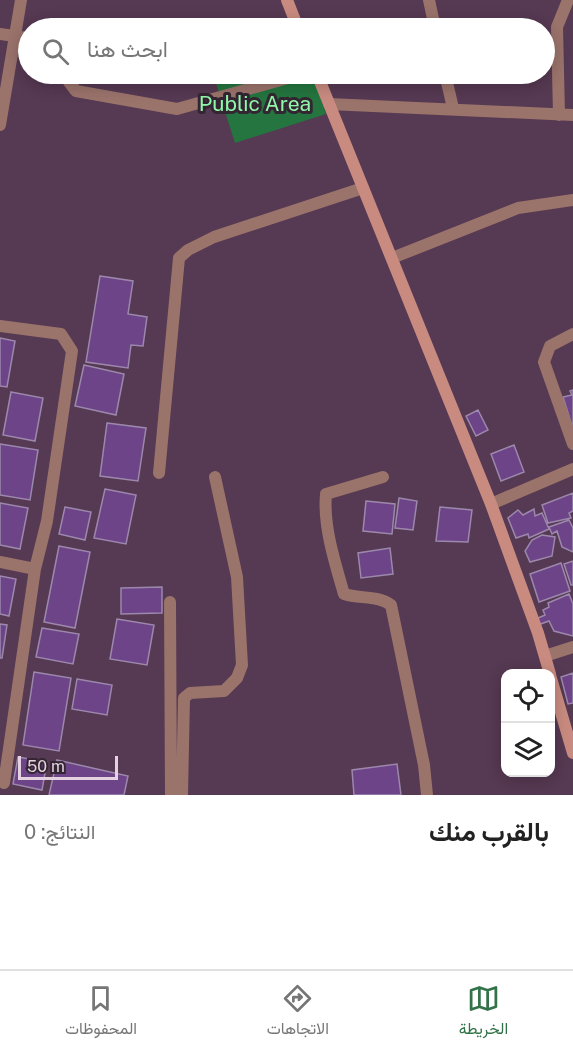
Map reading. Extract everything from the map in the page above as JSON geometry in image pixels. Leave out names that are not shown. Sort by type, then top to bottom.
[{"type":"street","points":[[21,0],[21,18]]},
{"type":"street","points":[[287,0],[294,18]]},
{"type":"street","points":[[429,0],[433,18]]},
{"type":"street","points":[[559,115],[557,27],[568,0]]},
{"type":"street","points":[[0,34],[18,36]]},
{"type":"street","points":[[0,125],[18,53]]},
{"type":"street","points":[[71,84],[76,91],[177,109],[266,84]]},
{"type":"street","points":[[321,84],[491,504],[549,669]]},
{"type":"street","points":[[447,84],[453,108]]},
{"type":"street","points":[[329,104],[573,115]]},
{"type":"street","points":[[159,473],[179,258],[188,250],[214,237],[363,188]]},
{"type":"street","points":[[392,258],[518,208],[573,200]]},
{"type":"street","points":[[0,326],[62,334],[72,351],[4,783]]},
{"type":"street","points":[[573,334],[550,346],[544,362],[573,444]]},
{"type":"street","points":[[491,504],[573,469]]},
{"type":"street","points":[[182,795],[184,698],[190,693],[224,691],[237,678],[242,665],[237,577],[215,477]]},
{"type":"street","points":[[383,477],[326,494],[325,506],[336,569],[344,594],[357,599],[384,600],[391,605],[424,765],[427,795]]},
{"type":"street","points":[[0,562],[36,569]]},
{"type":"street","points":[[170,602],[171,795]]},
{"type":"street","points":[[545,656],[573,647]]},
{"type":"street","points":[[555,691],[573,753]]},
{"type":"green space","name":"Public Area","points":[[216,84],[316,84],[326,114],[235,143]]},
{"type":"building","points":[[100,276],[133,281],[128,314],[147,317],[143,346],[131,345],[128,368],[86,362]]},
{"type":"building","points":[[0,338],[15,341],[7,387],[0,386]]},
{"type":"building","points":[[84,365],[124,374],[116,415],[75,406]]},
{"type":"building","points":[[573,390],[572,426],[563,397],[572,395],[570,391]]},
{"type":"building","points":[[11,392],[43,398],[35,441],[3,435]]},
{"type":"building","points":[[478,410],[488,430],[476,436],[466,416]]},
{"type":"building","points":[[107,423],[146,428],[138,481],[100,476]]},
{"type":"building","points":[[0,444],[38,450],[30,500],[0,495]]},
{"type":"building","points":[[514,445],[524,472],[501,481],[491,454]]},
{"type":"building","points":[[105,489],[136,495],[126,544],[94,538]]},
{"type":"building","points":[[573,493],[573,511],[569,513],[571,518],[548,523],[542,505]]},
{"type":"building","points":[[399,498],[417,501],[413,530],[395,528]]},
{"type":"building","points":[[366,501],[395,504],[392,534],[363,531]]},
{"type":"building","points":[[0,503],[28,508],[20,549],[0,545]]},
{"type":"building","points":[[65,507],[91,512],[85,540],[59,534]]},
{"type":"building","points":[[440,507],[472,510],[468,542],[436,541]]},
{"type":"building","points":[[534,509],[535,516],[542,513],[549,529],[529,538],[528,534],[516,538],[508,518],[518,510],[523,515]]},
{"type":"building","points":[[569,520],[573,528],[573,552],[562,547],[557,531],[552,534],[549,527]]},
{"type":"building","points":[[542,535],[555,537],[552,556],[530,562],[525,551],[532,540]]},
{"type":"building","points":[[59,546],[90,552],[75,628],[44,622]]},
{"type":"building","points":[[390,548],[393,574],[361,578],[358,553]]},
{"type":"building","points":[[573,561],[573,585],[571,585],[564,564]]},
{"type":"building","points":[[561,563],[570,591],[539,602],[530,574]]},
{"type":"building","points":[[0,576],[16,579],[9,616],[0,614]]},
{"type":"building","points":[[162,587],[162,613],[121,614],[121,588]]},
{"type":"building","points":[[569,594],[573,604],[573,636],[554,631],[549,621],[538,625],[536,619],[545,615],[543,610],[549,607],[548,603]]},
{"type":"building","points":[[117,619],[154,625],[147,665],[110,659]]},
{"type":"building","points":[[0,624],[7,625],[2,658],[0,658]]},
{"type":"building","points":[[42,628],[79,634],[73,664],[36,657]]},
{"type":"building","points":[[34,672],[71,678],[59,751],[23,745]]},
{"type":"building","points":[[573,673],[573,703],[568,704],[561,677]]},
{"type":"building","points":[[77,679],[112,685],[107,715],[72,709]]},
{"type":"building","points":[[18,757],[47,762],[42,790],[13,784]]},
{"type":"building","points":[[57,760],[128,776],[124,795],[49,795]]},
{"type":"building","points":[[397,764],[401,795],[354,795],[352,770]]}]
